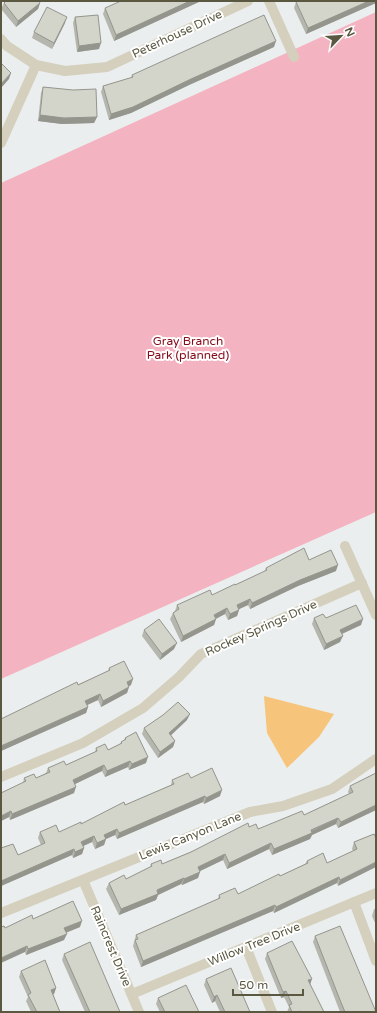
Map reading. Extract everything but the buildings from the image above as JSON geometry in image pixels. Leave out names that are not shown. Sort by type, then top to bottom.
[{"type":"street","name":"Peterhouse Drive","points":[[36,65],[65,71],[107,67],[248,1]]},
{"type":"street","points":[[268,1],[294,57]]},
{"type":"street","points":[[1,39],[7,46],[36,65],[1,143]]},
{"type":"street","points":[[345,546],[376,615]]},
{"type":"street","name":"Rockey Springs Drive","points":[[1,777],[83,743],[143,708],[180,677],[201,654],[362,584]]},
{"type":"street","name":"Lewis Canyon Lane","points":[[1,913],[250,812],[283,806],[332,789],[376,759]]},
{"type":"street","name":"Raincrest Drive","points":[[83,880],[139,1012]]},
{"type":"street","name":"Willow Tree Drive","points":[[132,994],[376,893]]},
{"type":"street","points":[[354,902],[376,961]]},
{"type":"street","points":[[246,947],[272,1012]]},
{"type":"green space","name":"Gray Branch Park (planned)","points":[[376,12],[376,512],[1,679],[1,183]]},
{"type":"shaded area","points":[[264,696],[334,714],[319,737],[287,768],[267,733]]}]
